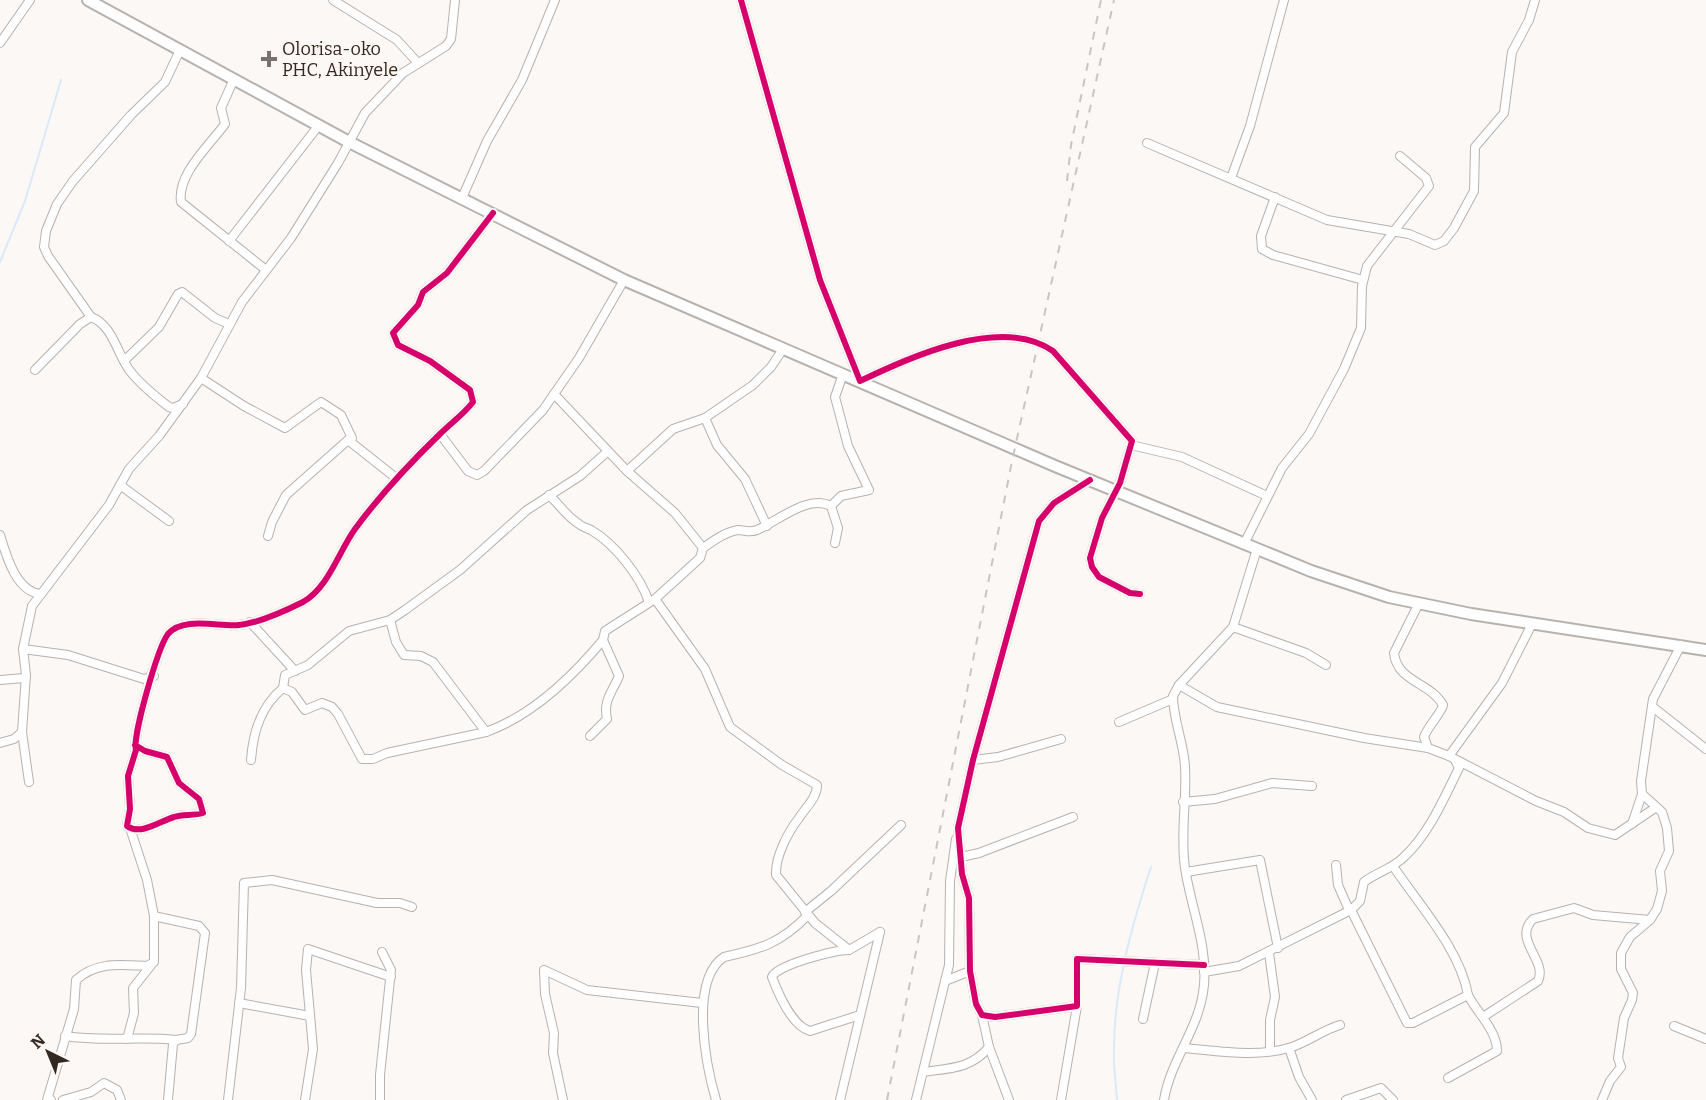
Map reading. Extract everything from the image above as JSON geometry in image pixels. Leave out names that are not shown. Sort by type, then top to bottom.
[{"type":"main road","points":[[88,0],[349,142],[624,280],[1244,544],[1359,588],[1419,603],[1532,624],[1706,650]]},
{"type":"street","points":[[0,43],[30,0]]},
{"type":"street","points":[[333,0],[397,40],[418,63]]},
{"type":"street","points":[[29,782],[22,732],[23,649],[32,606],[92,528],[129,469],[147,451],[201,378],[242,302],[291,238],[365,113],[390,84],[446,46],[451,39],[455,0]]},
{"type":"street","points":[[462,198],[487,141],[522,80],[555,0]]},
{"type":"street","points":[[741,0],[820,280],[860,381],[902,362],[970,341],[1022,338],[1038,341],[1053,351],[1127,434],[1131,445],[1117,490],[1102,518],[1090,562],[1099,577],[1130,593],[1140,594]]},
{"type":"street","points":[[1232,178],[1250,126],[1284,0]]},
{"type":"street","points":[[1146,142],[1327,220],[1365,225],[1391,233],[1409,234],[1435,245],[1443,241],[1454,228],[1474,191],[1475,147],[1504,113],[1512,52],[1529,20],[1535,0]]},
{"type":"street","points":[[180,50],[165,82],[73,180],[57,204],[46,231],[44,247],[91,317],[106,329],[130,371],[167,405],[173,408],[184,403]]},
{"type":"street","points":[[234,79],[221,108],[225,124],[185,178],[179,192],[181,202],[266,270]]},
{"type":"street","points":[[229,241],[319,125]]},
{"type":"street","points":[[1244,544],[1282,468],[1324,410],[1344,369],[1361,328],[1363,280],[1372,257],[1429,186],[1426,178],[1400,156]]},
{"type":"street","points":[[1275,197],[1261,236],[1262,249],[1273,255],[1363,280]]},
{"type":"street","points":[[127,1039],[134,1012],[134,988],[145,977],[154,962],[154,916],[147,880],[130,828],[127,826],[130,809],[128,776],[133,764],[136,728],[144,712],[147,689],[154,676],[164,641],[175,628],[250,622],[304,601],[344,552],[353,531],[396,478],[473,402],[473,393],[430,361],[398,345],[393,333],[418,305],[423,292],[447,273],[493,213]]},
{"type":"street","points":[[440,434],[468,471],[477,476],[528,427],[554,394],[579,358],[624,280]]},
{"type":"street","points":[[124,361],[159,327],[178,294],[182,292],[215,318],[229,324]]},
{"type":"street","points":[[35,370],[80,324],[91,317]]},
{"type":"street","points":[[627,471],[673,429],[705,417],[753,386],[771,367],[783,349]]},
{"type":"street","points":[[831,506],[841,496],[869,490],[848,446],[835,397],[843,374]]},
{"type":"street","points":[[201,378],[244,406],[285,428],[321,402],[341,415],[352,438]]},
{"type":"street","points":[[554,394],[627,471],[675,513],[703,548]]},
{"type":"street","points":[[705,417],[717,445],[745,479],[767,525]]},
{"type":"street","points":[[268,536],[272,522],[286,495],[348,440],[396,478]]},
{"type":"street","points":[[1131,445],[1150,447],[1191,461],[1267,496]]},
{"type":"street","points":[[250,760],[255,731],[268,700],[283,688],[285,675],[291,670],[295,671],[308,665],[349,631],[390,620],[460,570],[527,510],[580,476],[608,452]]},
{"type":"street","points":[[916,1100],[945,981],[951,941],[950,881],[958,828],[974,760],[1039,521],[1054,503],[1090,480]]},
{"type":"street","points":[[120,485],[169,521]]},
{"type":"street","points":[[549,495],[567,515],[580,525],[592,530],[619,554],[705,669],[730,727],[782,765],[818,785],[817,792],[797,820],[776,868],[776,875],[806,914],[849,950]]},
{"type":"street","points":[[283,688],[292,692],[305,710],[322,703],[332,707],[362,759],[373,759],[448,738],[486,732],[505,725],[531,707],[579,667],[603,640],[605,632],[652,601],[700,558],[703,548],[733,531],[751,532],[806,505],[823,503],[831,506]]},
{"type":"street","points":[[831,506],[838,528],[835,543]]},
{"type":"street","points":[[0,535],[16,575],[32,591],[41,594]]},
{"type":"street","points":[[1164,1100],[1172,1071],[1184,1048],[1203,994],[1204,968],[1199,927],[1186,872],[1182,838],[1185,767],[1173,699],[1179,686],[1233,627],[1257,549]]},
{"type":"street","points":[[1419,603],[1394,653],[1400,671],[1435,695],[1443,705],[1441,713],[1429,723],[1424,737],[1428,748]]},
{"type":"street","points":[[390,620],[396,642],[404,655],[422,656],[433,662],[486,732]]},
{"type":"street","points":[[250,622],[295,671]]},
{"type":"street","points":[[1449,756],[1502,683],[1532,624]]},
{"type":"street","points":[[1233,627],[1306,653],[1326,665]]},
{"type":"street","points":[[590,736],[607,719],[605,709],[608,695],[619,676],[603,640]]},
{"type":"street","points":[[1632,824],[1642,794],[1643,759],[1657,688],[1682,645]]},
{"type":"street","points":[[23,649],[68,655],[144,679],[154,676]]},
{"type":"street","points":[[0,680],[24,678]]},
{"type":"street","points":[[1179,686],[1217,707],[1364,738],[1428,748],[1449,756],[1536,801],[1564,812],[1588,828],[1615,835],[1655,808]]},
{"type":"street","points":[[1119,722],[1173,699]]},
{"type":"street","points":[[1654,708],[1706,749]]},
{"type":"street","points":[[0,743],[14,739],[22,732]]},
{"type":"street","points":[[974,760],[998,757],[1061,739]]},
{"type":"street","points":[[130,828],[143,829],[166,822],[173,817],[192,817],[203,813],[199,799],[179,783],[167,758],[135,746]]},
{"type":"street","points":[[1061,1100],[1077,1006],[1076,960],[1155,963],[1204,968],[1239,966],[1269,953],[1350,910],[1360,901],[1364,882],[1393,866],[1405,856],[1438,811],[1459,768],[1458,762],[1449,756]]},
{"type":"street","points":[[1183,802],[1215,799],[1272,783],[1312,786]]},
{"type":"street","points":[[1602,1100],[1610,1081],[1621,1067],[1618,1058],[1623,1018],[1633,993],[1621,969],[1621,953],[1630,937],[1650,920],[1661,901],[1660,871],[1669,851],[1667,828],[1662,812],[1642,794]]},
{"type":"street","points":[[961,857],[979,853],[1073,818]]},
{"type":"street","points":[[716,1100],[710,1081],[702,1003],[704,992],[720,959],[747,953],[775,942],[794,930],[806,914],[901,825]]},
{"type":"street","points":[[958,828],[969,898],[970,971],[976,1004],[982,1015],[989,1047],[1009,1100]]},
{"type":"street","points":[[1186,872],[1260,860],[1278,948]]},
{"type":"street","points":[[1336,866],[1338,885],[1407,1023],[1413,1023],[1468,995]]},
{"type":"street","points":[[1393,866],[1444,938],[1461,971],[1468,995],[1476,1010],[1484,1017],[1496,1042],[1497,1051],[1448,1078]]},
{"type":"street","points":[[228,1100],[239,1003],[244,883],[272,880],[377,903],[400,903],[412,907]]},
{"type":"street","points":[[1484,1017],[1538,981],[1540,969],[1526,939],[1528,923],[1533,919],[1574,908],[1593,915],[1650,920]]},
{"type":"street","points":[[65,1036],[92,1040],[146,1037],[176,1040],[188,1038],[191,1034],[204,930],[194,924],[154,916]]},
{"type":"street","points":[[840,1100],[861,1015],[880,932],[849,950],[835,950],[779,969],[772,977],[794,1019],[805,1030],[810,1031],[861,1015]]},
{"type":"street","points":[[305,1100],[313,1049],[306,970],[308,949],[391,977]]},
{"type":"street","points":[[380,1100],[380,1075],[391,977],[391,970],[382,952]]},
{"type":"street","points":[[1269,953],[1275,997],[1270,1028],[1270,1051]]},
{"type":"street","points":[[51,1100],[47,1100],[74,1009],[76,980],[85,972],[101,965],[147,966],[154,962]]},
{"type":"street","points":[[1143,1019],[1155,963]]},
{"type":"street","points":[[563,1100],[553,1053],[554,1033],[545,994],[544,970],[587,990],[702,1003]]},
{"type":"street","points":[[945,981],[970,971]]},
{"type":"street","points":[[239,1003],[310,1016]]},
{"type":"street","points":[[982,1015],[1010,1017],[1077,1006]]},
{"type":"street","points":[[1184,1048],[1244,1053],[1270,1051],[1289,1048],[1340,1025]]},
{"type":"street","points":[[1674,1026],[1706,1039]]},
{"type":"street","points":[[168,1100],[173,1044],[176,1040]]},
{"type":"street","points":[[922,1072],[963,1067],[979,1059],[989,1047]]},
{"type":"street","points":[[1289,1048],[1299,1077],[1312,1100]]},
{"type":"street","points":[[63,1100],[91,1092],[104,1083],[117,1090],[121,1100]]},
{"type":"street","points":[[1346,1100],[1381,1088],[1393,1100]]},
{"type":"waterway","points":[[0,262],[25,201],[61,80]]},
{"type":"waterway","points":[[1117,1100],[1114,1068],[1117,1003],[1131,934],[1151,867]]},
{"type":"railway","points":[[1067,181],[1071,145],[1101,0]]},
{"type":"railway","points":[[887,1100],[1012,461],[1114,0]]},
{"type":"cycle path","points":[[741,0],[820,280],[860,381],[930,351],[983,338],[1008,337],[1032,341],[1053,351],[1132,441],[1120,483],[1102,518],[1090,558],[1092,567],[1099,577],[1130,593],[1140,594]]},
{"type":"cycle path","points":[[135,745],[145,751],[167,757],[179,783],[199,799],[203,813],[177,816],[144,829],[132,829],[127,826],[130,809],[128,776],[136,750],[136,742],[138,728],[147,692],[164,642],[168,634],[183,625],[247,624],[280,613],[303,602],[327,578],[349,538],[375,504],[418,456],[473,402],[470,390],[430,361],[398,345],[393,333],[418,305],[423,292],[447,273],[493,213]]},
{"type":"cycle path","points":[[1090,480],[1054,503],[1039,521],[973,760],[958,828],[962,874],[969,898],[970,971],[976,1004],[982,1015],[995,1017],[1077,1006],[1077,959],[1204,965]]},
{"type":"place","name":"Olorisa-oko PHC, Akinyele","points":[[269,59]]}]
